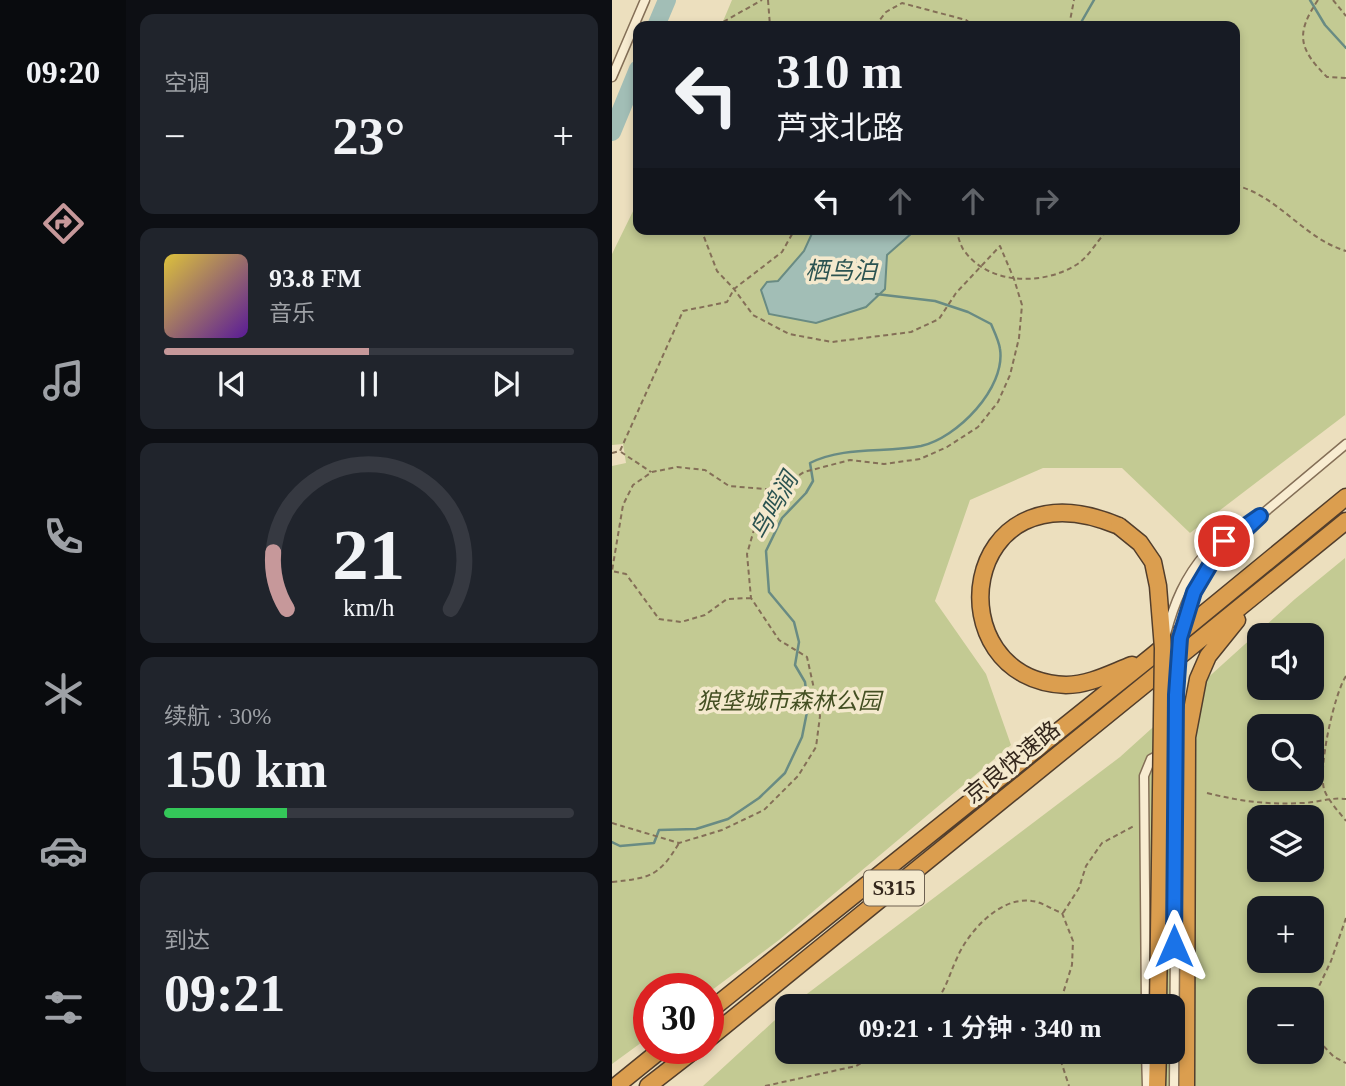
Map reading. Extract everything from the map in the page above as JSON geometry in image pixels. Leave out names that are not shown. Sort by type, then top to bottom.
[{"type":"highway","name":"京良快速路","points":[[724,999],[1157,653],[1345,497]]},
{"type":"highway","points":[[1157,653],[1092,681],[1068,685],[1025,675],[1010,665],[988,634],[981,612],[979,588],[985,564],[999,541],[1019,524],[1039,514],[1075,512],[1119,526],[1140,543],[1153,562],[1158,586],[1158,994]]},
{"type":"highway","name":"京良快速路","points":[[724,1027],[1345,521]]},
{"type":"highway","points":[[1186,1086],[1187,737],[1191,703],[1208,656],[1222,635],[1271,582]]},
{"type":"highway","points":[[616,1086],[643,1064]]},
{"type":"highway","points":[[648,1086],[676,1064]]},
{"type":"highway","points":[[1157,1086],[1158,1064]]},
{"type":"street","points":[[636,21],[645,0]]},
{"type":"street","points":[[612,77],[633,28]]},
{"type":"street","points":[[1174,1086],[1177,663],[1185,619],[1194,592],[1213,560],[1345,444]]},
{"type":"street","points":[[1157,653],[1173,606],[1193,568],[1206,553],[1260,516]]},
{"type":"street","points":[[1146,994],[1147,765],[1150,759],[1158,754],[1169,754],[1178,759],[1187,781]]},
{"type":"street","points":[[1146,1064],[1147,1086]]},
{"type":"path","points":[[725,21],[762,0]]},
{"type":"path","points":[[768,0],[770,21]]},
{"type":"path","points":[[1070,21],[1074,0]]},
{"type":"path","points":[[1318,0],[1304,21],[1302,43],[1311,61],[1327,77],[1345,78]]},
{"type":"path","points":[[1333,0],[1345,16]]},
{"type":"path","points":[[879,21],[886,12],[902,3],[968,21]]},
{"type":"path","points":[[1240,186],[1255,191],[1288,212],[1318,238],[1345,251]]},
{"type":"path","points":[[612,823],[679,843],[722,830],[764,810],[798,776],[816,747],[820,716],[814,677],[807,657],[779,640],[751,597],[747,554],[757,519],[777,490],[805,472],[850,460],[884,464],[920,459],[947,447],[978,427],[998,402],[1010,375],[1019,338],[1022,305],[1000,246],[952,300],[939,319],[911,332],[832,342],[789,334],[753,315],[734,289],[716,271],[703,235]]},
{"type":"path","points":[[620,451],[683,310],[727,302],[734,289],[782,252],[792,235]]},
{"type":"path","points":[[958,235],[963,249],[981,268],[1014,279],[1044,277],[1077,265],[1103,235]]},
{"type":"path","points":[[612,453],[620,451],[652,472]]},
{"type":"path","points":[[751,597],[727,600],[705,615],[681,622],[659,619],[626,573],[612,571],[622,505],[633,485],[652,472],[677,467],[705,470],[729,486],[777,490]]},
{"type":"path","points":[[1345,676],[1329,726],[1324,775],[1324,790],[1345,821]]},
{"type":"path","points":[[1207,793],[1249,803],[1305,803],[1330,797],[1345,799]]},
{"type":"path","points":[[1062,914],[1079,888],[1086,866],[1102,843],[1134,826]]},
{"type":"path","points":[[612,882],[643,878],[665,866],[679,843]]},
{"type":"path","points":[[942,994],[957,956],[978,926],[1005,905],[1031,900],[1062,914],[1073,940],[1072,965],[1063,994]]},
{"type":"path","points":[[1319,987],[1331,961],[1345,918]]},
{"type":"path","points":[[1324,1047],[1345,1063]]},
{"type":"path","points":[[765,1086],[859,1064]]},
{"type":"path","points":[[1062,1064],[1069,1086]]},
{"type":"green space","name":"狼垡城市森林公园","points":[[732,0],[1345,0],[1345,415],[1190,533],[1122,468],[1043,468],[970,500],[935,601],[986,674],[1011,745],[779,940],[724,981],[724,973],[633,973],[633,1049],[612,1064],[612,466],[626,463],[623,444],[612,445],[612,254],[633,211],[633,235],[1240,235],[1240,21],[723,21]]},
{"type":"green space","points":[[1345,558],[1345,1086],[703,1086],[775,1020],[775,1064],[1185,1064],[1185,994],[807,994],[1120,757],[1247,642],[1247,700],[1324,700],[1324,623],[1268,623]]},
{"type":"water","name":"栖鸟泊","points":[[811,235],[910,235],[887,255],[885,289],[866,307],[816,323],[769,314],[761,290],[767,282],[778,281],[804,251]]},
{"type":"waterway","points":[[658,21],[667,0]]},
{"type":"waterway","points":[[1082,21],[1094,0]]},
{"type":"waterway","points":[[1310,0],[1325,25],[1346,48]]},
{"type":"waterway","points":[[612,132],[633,81]]},
{"type":"waterway","name":"鸟鸣涧","points":[[612,842],[620,846],[654,843],[659,830],[696,829],[728,819],[759,798],[785,773],[802,737],[808,707],[805,682],[795,665],[799,642],[794,622],[769,592],[766,551],[782,518],[806,493],[813,481],[810,463],[836,454],[907,448],[935,441],[949,433],[976,409],[995,379],[1000,364],[1000,349],[991,324],[968,312],[935,301],[876,294]]},
{"type":"route","points":[[1174,946],[1176,695],[1180,638],[1194,592],[1213,560],[1260,516],[1224,541]]}]
